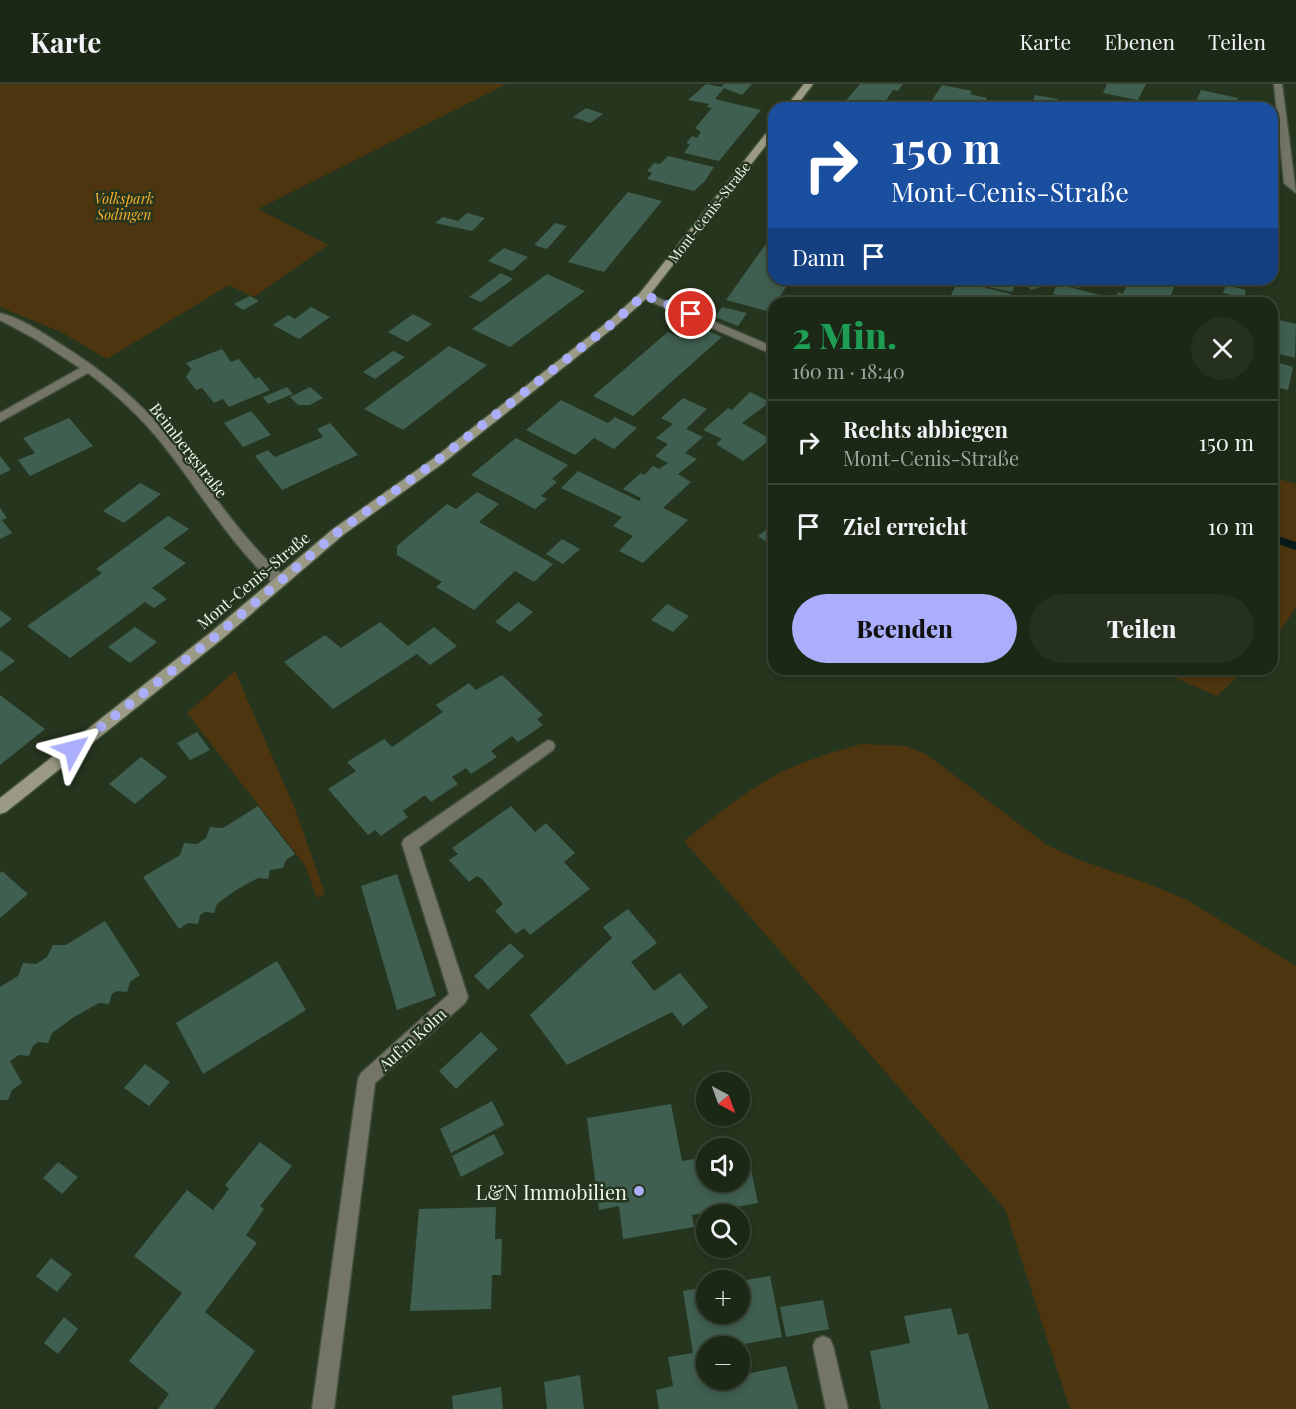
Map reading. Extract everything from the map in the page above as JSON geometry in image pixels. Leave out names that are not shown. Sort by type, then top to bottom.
[{"type":"main road","points":[[795,102],[809,84]]},
{"type":"main road","name":"Mont-Cenis-Straße","points":[[0,807],[216,636],[338,532],[438,460],[614,322],[644,295],[768,137]]},
{"type":"street","points":[[1278,84],[1289,183],[1296,190]]},
{"type":"street","points":[[644,295],[768,348]]},
{"type":"street","name":"Beimbergstraße","points":[[0,316],[37,333],[90,367],[151,424],[247,552],[280,581]]},
{"type":"street","points":[[0,418],[90,367]]},
{"type":"street","name":"Auf'm Kolm","points":[[323,1409],[367,1078],[459,997],[410,844],[548,746]]},
{"type":"street","points":[[823,1346],[837,1409]]},
{"type":"green space","name":"Volkspark Sodingen","points":[[0,84],[507,84],[258,209],[328,245],[254,297],[229,285],[107,359],[61,332],[0,307]]},
{"type":"green space","points":[[1278,479],[1296,484],[1296,607],[1278,635]]},
{"type":"green space","points":[[235,671],[295,809],[325,894],[317,898],[305,865],[187,713]]},
{"type":"green space","points":[[1169,675],[1240,675],[1217,696]]},
{"type":"green space","points":[[861,744],[905,746],[926,754],[1047,845],[1079,860],[1144,882],[1187,900],[1296,966],[1296,1409],[1070,1409],[1005,1209],[684,841],[739,798],[774,776],[805,762]]},
{"type":"building","points":[[706,84],[721,87],[724,84],[752,84],[742,95],[724,88],[715,99],[761,110],[719,161],[684,153],[690,144],[686,143],[692,136],[697,138],[701,132],[695,128],[712,108],[707,107],[709,104],[688,100]]},
{"type":"building","points":[[860,84],[903,84],[898,91],[893,90],[885,102],[845,102]]},
{"type":"building","points":[[1107,84],[1146,84],[1138,100],[1150,102],[1136,102],[1137,100],[1103,93]]},
{"type":"building","points":[[942,85],[972,91],[970,94],[987,98],[985,102],[932,100]]},
{"type":"building","points":[[1201,90],[1238,98],[1237,102],[1196,102]]},
{"type":"building","points":[[1035,95],[1058,99],[1057,102],[1033,102]]},
{"type":"building","points":[[586,108],[603,114],[590,123],[573,117]]},
{"type":"building","points":[[668,156],[714,167],[705,181],[694,191],[647,179],[652,173],[647,171],[654,163],[660,164]]},
{"type":"building","points":[[628,192],[662,201],[604,272],[568,262]]},
{"type":"building","points":[[467,213],[485,218],[472,231],[435,223],[443,217],[458,221]]},
{"type":"building","points":[[555,223],[567,226],[547,249],[534,245]]},
{"type":"building","points":[[765,245],[768,246],[768,285],[787,285],[780,297],[768,297],[768,311],[726,300]]},
{"type":"building","points":[[504,248],[528,257],[512,271],[488,261]]},
{"type":"building","points":[[501,273],[513,279],[481,302],[469,297]]},
{"type":"building","points":[[547,274],[585,291],[510,347],[472,329]]},
{"type":"building","points":[[956,285],[974,285],[1011,294],[1010,297],[950,297]]},
{"type":"building","points":[[989,285],[1015,286],[1012,292],[988,287]]},
{"type":"building","points":[[1026,285],[1047,285],[1031,290]]},
{"type":"building","points":[[1057,285],[1061,285],[1107,297],[1068,297],[1053,294]]},
{"type":"building","points":[[1061,285],[1079,285],[1079,288]]},
{"type":"building","points":[[1127,285],[1175,285],[1170,297],[1116,297],[1118,292],[1123,294]]},
{"type":"building","points":[[1226,285],[1246,290],[1244,297],[1223,293]]},
{"type":"building","points":[[250,296],[259,301],[243,310],[234,304]]},
{"type":"building","points":[[311,307],[330,317],[299,339],[273,325],[288,315],[295,319]]},
{"type":"building","points":[[722,307],[747,313],[738,326],[715,317]]},
{"type":"building","points":[[413,314],[432,324],[407,342],[388,332]]},
{"type":"building","points":[[1278,320],[1296,324],[1295,358],[1278,354]]},
{"type":"building","points":[[693,324],[722,337],[633,416],[593,396],[668,332],[678,337]]},
{"type":"building","points":[[449,346],[487,365],[403,430],[364,409]]},
{"type":"building","points":[[222,349],[231,362],[239,359],[255,379],[259,377],[270,390],[229,407],[223,399],[214,403],[202,388],[196,390],[186,377],[191,369],[186,363]]},
{"type":"building","points":[[393,351],[405,357],[375,379],[363,372]]},
{"type":"building","points":[[1278,363],[1293,367],[1288,390],[1278,388]]},
{"type":"building","points":[[287,387],[293,394],[268,404],[263,397]]},
{"type":"building","points":[[310,387],[323,398],[310,405],[298,405],[290,397]]},
{"type":"building","points":[[750,392],[768,401],[768,404],[742,423],[768,437],[768,441],[743,461],[716,444],[722,439],[703,430],[728,408],[732,410]]},
{"type":"building","points":[[683,398],[707,409],[686,429],[703,437],[685,453],[697,459],[678,474],[691,482],[663,508],[688,520],[643,563],[619,551],[633,536],[613,526],[622,517],[561,488],[578,471],[639,501],[641,498],[623,489],[653,466],[659,469],[668,463],[655,456],[668,444],[656,438],[673,424],[661,418]]},
{"type":"building","points":[[561,400],[608,423],[615,417],[637,428],[614,449],[594,438],[575,455],[526,430]]},
{"type":"building","points":[[251,411],[271,435],[243,447],[224,423]]},
{"type":"building","points":[[69,418],[93,446],[30,476],[18,460],[35,453],[23,438]]},
{"type":"building","points":[[330,423],[358,455],[282,490],[255,456],[268,450],[275,457],[323,437],[317,429]]},
{"type":"building","points":[[516,438],[568,465],[552,479],[557,482],[541,496],[547,499],[535,509],[471,475]]},
{"type":"building","points":[[0,456],[11,470],[0,475]]},
{"type":"building","points":[[140,483],[161,494],[124,523],[103,511]]},
{"type":"building","points":[[477,492],[499,504],[479,522],[553,564],[534,582],[515,571],[474,610],[436,587],[442,582],[397,555],[397,546],[447,504],[456,509]]},
{"type":"building","points":[[0,508],[7,518],[2,520],[12,533],[0,539]]},
{"type":"building","points":[[168,516],[189,529],[163,548],[186,563],[152,588],[167,599],[154,608],[145,602],[70,658],[27,626],[102,573],[96,569]]},
{"type":"building","points":[[768,528],[768,543],[758,536]]},
{"type":"building","points":[[562,539],[580,549],[563,564],[546,554]]},
{"type":"building","points":[[518,602],[533,612],[510,632],[495,622]]},
{"type":"building","points":[[667,604],[689,616],[673,632],[651,620]]},
{"type":"building","points":[[0,610],[12,619],[0,628]]},
{"type":"building","points":[[380,622],[408,646],[434,627],[457,646],[430,665],[417,654],[333,709],[284,662],[325,635],[341,648]]},
{"type":"building","points":[[135,627],[157,642],[130,663],[108,647]]},
{"type":"building","points":[[0,650],[15,661],[0,672]]},
{"type":"building","points":[[502,675],[543,715],[537,719],[543,725],[518,742],[512,736],[491,751],[497,757],[471,774],[466,768],[452,777],[458,784],[431,802],[425,795],[403,811],[408,817],[381,836],[375,830],[368,835],[328,789],[356,771],[347,762],[384,739],[392,747],[443,712],[436,705],[469,683],[476,690]]},
{"type":"building","points":[[0,695],[45,729],[0,765]]},
{"type":"building","points":[[197,732],[210,750],[190,760],[177,743]]},
{"type":"building","points":[[141,757],[167,777],[135,804],[109,784]]},
{"type":"building","points":[[258,806],[295,854],[286,860],[283,868],[270,870],[268,879],[258,878],[236,890],[217,904],[214,913],[205,912],[200,915],[198,924],[188,923],[179,929],[143,877],[180,855],[184,843],[197,844],[206,838],[210,827],[223,828]]},
{"type":"building","points":[[511,806],[535,832],[546,823],[575,853],[564,862],[590,889],[530,935],[524,928],[516,934],[495,911],[503,904],[482,879],[477,876],[469,882],[449,860],[458,854],[452,848]]},
{"type":"building","points":[[2,871],[28,894],[0,918],[0,873]]},
{"type":"building","points":[[397,874],[436,996],[397,1010],[361,886]]},
{"type":"building","points":[[628,909],[657,943],[631,962],[654,991],[680,973],[708,1007],[683,1026],[672,1012],[567,1065],[530,1015],[612,938],[603,927]]},
{"type":"building","points":[[105,921],[140,975],[130,982],[127,992],[117,991],[112,994],[109,1004],[99,1003],[74,1017],[52,1033],[48,1043],[38,1042],[33,1046],[29,1056],[19,1055],[10,1061],[22,1083],[12,1090],[8,1100],[0,1100],[0,987],[18,976],[23,963],[36,964],[47,957],[53,945],[66,945]]},
{"type":"building","points":[[510,943],[524,956],[488,990],[474,976]]},
{"type":"building","points":[[277,961],[306,1010],[203,1074],[176,1023]]},
{"type":"building","points":[[481,1032],[498,1049],[456,1089],[439,1071]]},
{"type":"building","points":[[145,1064],[170,1082],[149,1106],[124,1088]]},
{"type":"building","points":[[492,1101],[504,1125],[451,1153],[440,1129]]},
{"type":"building","points":[[671,1104],[682,1161],[696,1159],[696,1192],[750,1192],[750,1164],[758,1203],[696,1204],[696,1214],[692,1215],[694,1227],[623,1239],[619,1206],[599,1210],[587,1118]]},
{"type":"building","points":[[494,1134],[504,1154],[461,1177],[452,1156]]},
{"type":"building","points":[[260,1142],[292,1166],[260,1206],[264,1209],[246,1235],[257,1243],[205,1312],[255,1351],[214,1409],[158,1409],[169,1394],[129,1361],[182,1293],[134,1256],[187,1190],[213,1210],[229,1189],[225,1185]]},
{"type":"building","points":[[58,1162],[78,1177],[62,1194],[43,1178]]},
{"type":"building","points":[[496,1207],[495,1239],[502,1239],[501,1275],[492,1275],[491,1309],[410,1311],[419,1209]]},
{"type":"building","points":[[51,1258],[72,1274],[57,1292],[36,1276]]},
{"type":"building","points":[[770,1276],[782,1337],[750,1343],[750,1336],[696,1336],[696,1390],[750,1390],[750,1373],[786,1366],[798,1409],[659,1409],[656,1390],[673,1386],[668,1357],[693,1353],[683,1291],[696,1289],[696,1324],[750,1324],[750,1279]]},
{"type":"building","points":[[823,1300],[829,1329],[786,1337],[780,1307]]},
{"type":"building","points":[[951,1308],[958,1335],[968,1333],[989,1409],[881,1409],[870,1351],[910,1343],[904,1316]]},
{"type":"building","points":[[64,1317],[78,1329],[58,1354],[44,1343]]},
{"type":"building","points":[[580,1375],[584,1409],[547,1409],[544,1382]]},
{"type":"building","points":[[501,1387],[503,1409],[453,1409],[452,1396]]},
{"type":"waterway","points":[[1278,540],[1296,546]]},
{"type":"place","name":"L&N Immobilien","points":[[639,1191]]},
{"type":"route","points":[[73,749],[216,636],[338,532],[438,460],[614,322],[644,295],[691,314]]}]
